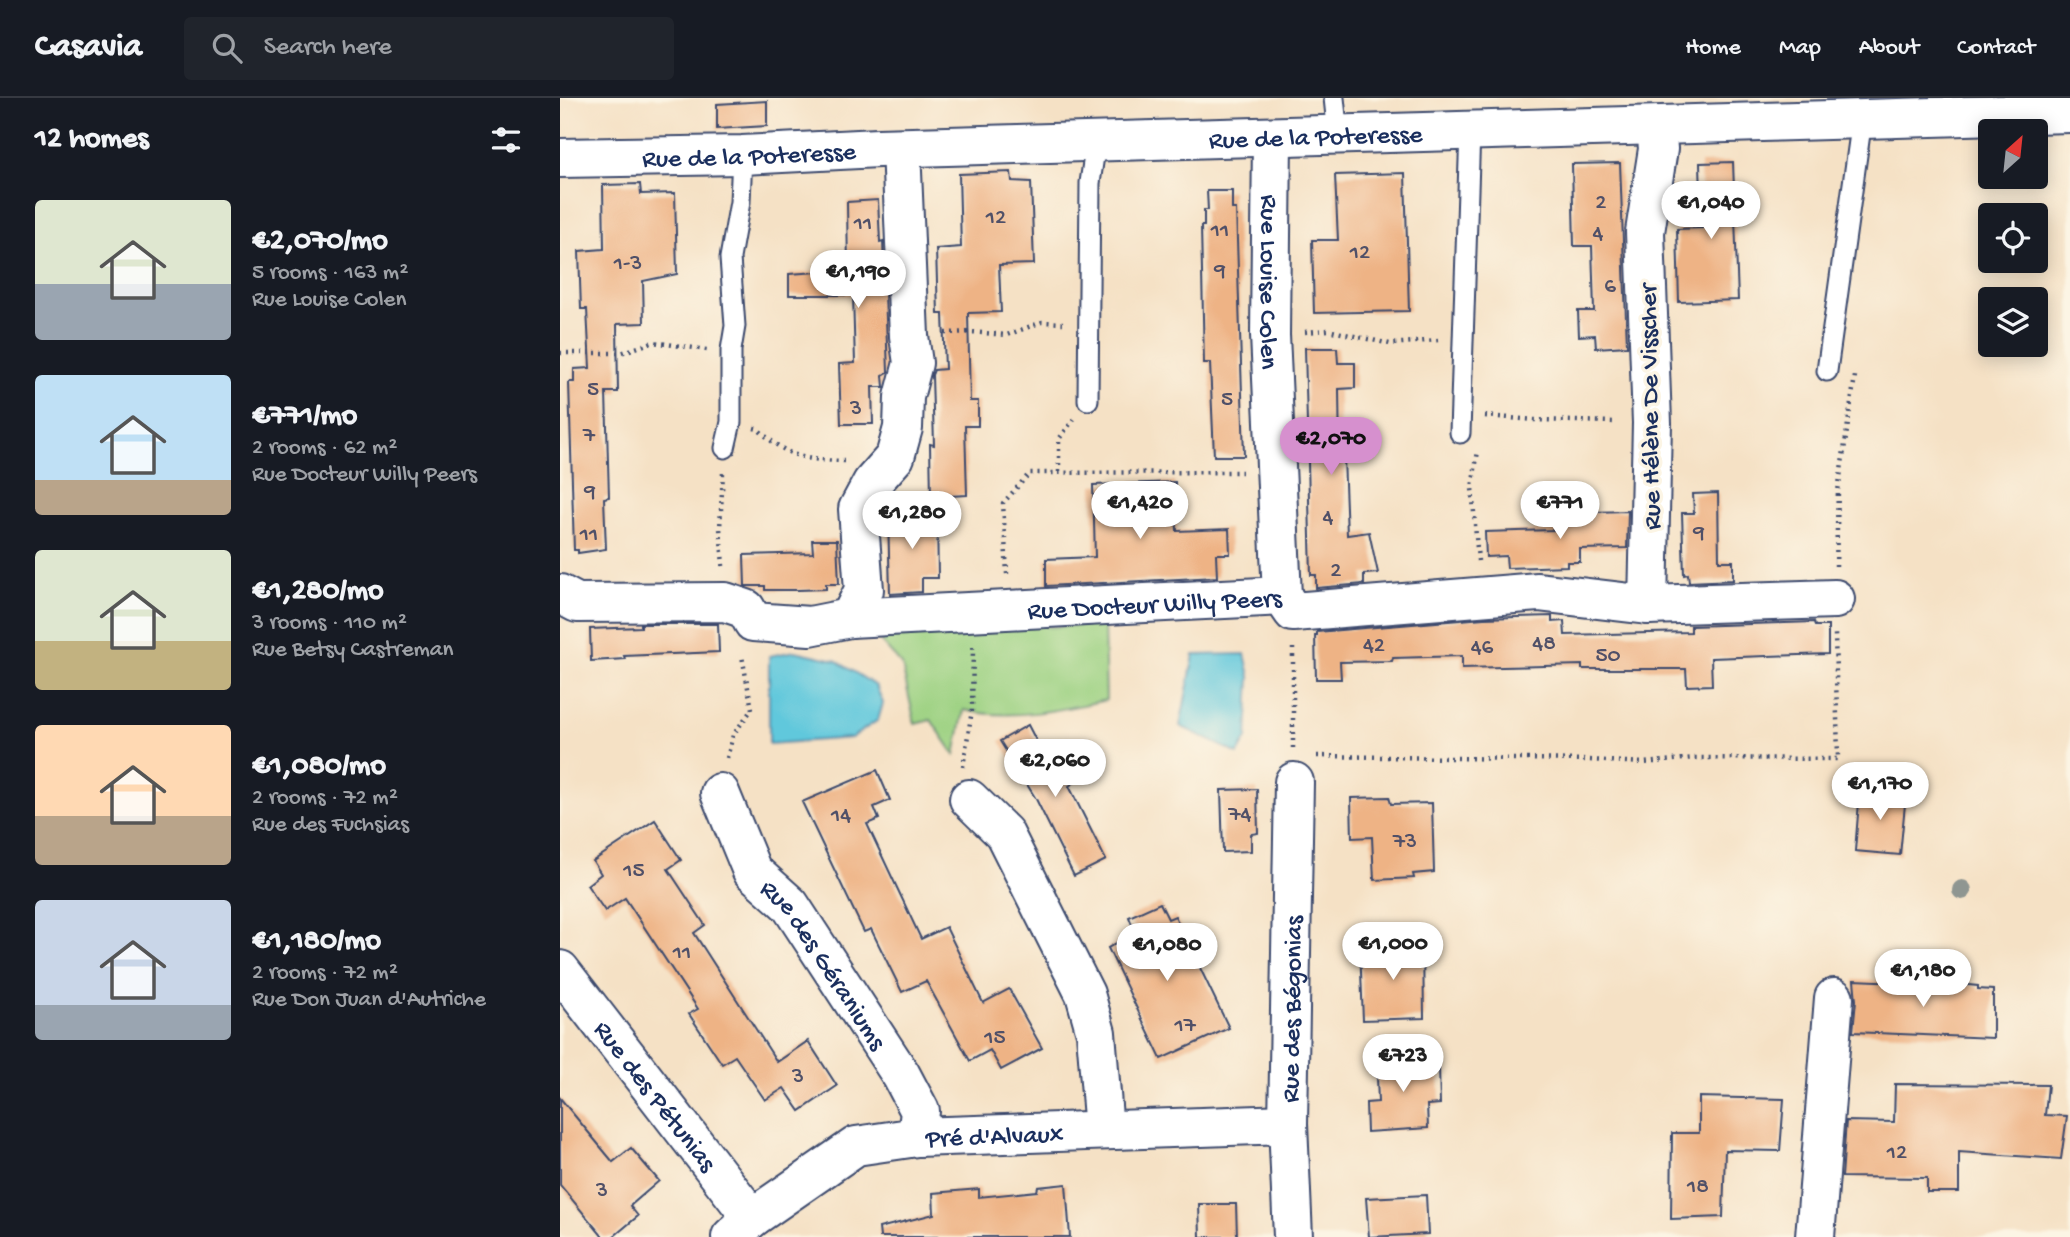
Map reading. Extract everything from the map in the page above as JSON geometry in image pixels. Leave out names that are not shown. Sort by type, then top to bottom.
[{"type":"street","name":"Rue de la Poteresse","points":[[560,158],[742,155],[1272,137],[1336,116],[1470,130],[2070,113]]},
{"type":"street","name":"Rue Hélène De Visscher","points":[[1648,605],[1652,423],[1645,232],[1658,149],[1656,126]]},
{"type":"street","name":"Rue Louise Colen","points":[[1272,137],[1270,335],[1276,472],[1288,604]]},
{"type":"street","points":[[850,618],[864,590],[858,509],[872,483],[895,457],[903,428],[904,397],[913,363],[909,336],[901,148]]},
{"type":"street","name":"Rue Docteur Willy Peers","points":[[729,603],[746,609],[753,622],[810,626],[850,618],[991,610],[1288,604],[1538,592],[1648,605],[1835,599]]},
{"type":"street","points":[[560,594],[576,603],[729,603]]},
{"type":"street","name":"Rue des Bégonias","points":[[1293,1237],[1288,1124],[1294,769]]},
{"type":"street","name":"Rue des Géraniums","points":[[720,793],[752,872],[790,905],[901,1075],[920,1111],[918,1137]]},
{"type":"street","points":[[969,799],[1004,833],[1085,994],[1096,1033],[1104,1130]]},
{"type":"street","name":"Rue des Pétunias","points":[[560,970],[742,1228]]},
{"type":"street","points":[[1815,1237],[1834,998]]},
{"type":"street","name":"Pré d'Alvaux","points":[[742,1228],[856,1146],[918,1137],[1288,1124]]},
{"type":"lane","points":[[1827,371],[1863,119]]},
{"type":"lane","points":[[1460,433],[1470,130]]},
{"type":"lane","points":[[1088,400],[1090,183],[1096,142]]},
{"type":"lane","points":[[725,448],[731,422],[731,350],[735,326],[730,258],[740,202],[742,155]]},
{"type":"path","points":[[909,336],[971,332],[1007,335],[1042,322],[1089,324]]},
{"type":"path","points":[[1270,335],[1328,330],[1390,344],[1430,340],[1463,343]]},
{"type":"path","points":[[560,353],[621,353],[653,342],[704,350],[731,350]]},
{"type":"path","points":[[1288,604],[1294,769],[1589,760],[1644,763],[1694,758],[1838,758],[1835,599],[1838,491],[1855,376],[1827,371]]},
{"type":"path","points":[[1059,472],[1059,439],[1088,400]]},
{"type":"path","points":[[1483,428],[1485,416],[1652,423]]},
{"type":"path","points":[[731,422],[758,429],[776,447],[794,455],[815,460],[890,462]]},
{"type":"path","points":[[1480,440],[1472,488],[1480,596]]},
{"type":"path","points":[[720,793],[733,735],[752,709],[729,603],[720,528],[725,448]]},
{"type":"path","points":[[969,799],[962,774],[991,610],[1003,503],[1030,473],[1276,472]]},
{"type":"green space","points":[[1040,623],[1048,627],[1104,624],[1106,700],[1018,714],[964,710],[955,755],[931,720],[915,724],[902,665],[871,631]]},
{"type":"water","points":[[795,651],[835,660],[876,686],[883,703],[878,720],[851,738],[769,744],[769,656]]},
{"type":"water","points":[[1245,654],[1250,676],[1247,738],[1238,754],[1180,726],[1194,655]]},
{"type":"building","points":[[767,101],[767,126],[717,129],[717,104]]},
{"type":"building","points":[[1733,162],[1738,300],[1679,302],[1677,229],[1702,228],[1700,163]]},
{"type":"building","points":[[1620,163],[1627,346],[1596,348],[1595,335],[1579,336],[1578,311],[1594,311],[1592,246],[1574,246],[1572,164]]},
{"type":"building","points":[[1011,172],[1012,181],[1031,182],[1034,264],[999,265],[1001,312],[968,313],[970,401],[978,401],[978,426],[965,426],[967,495],[931,497],[930,444],[934,445],[932,375],[934,370],[945,369],[943,314],[938,314],[936,249],[961,247],[959,174]]},
{"type":"building","points":[[1405,173],[1409,311],[1314,313],[1312,240],[1338,240],[1335,175]]},
{"type":"building","points":[[640,184],[641,194],[675,193],[677,274],[643,281],[644,323],[617,324],[618,392],[606,392],[609,497],[604,498],[606,549],[578,553],[578,550],[574,550],[569,382],[574,382],[574,369],[590,368],[587,309],[581,309],[579,251],[604,249],[603,185]]},
{"type":"building","points":[[1207,191],[1232,191],[1232,209],[1236,209],[1244,456],[1214,456],[1210,363],[1204,363],[1201,226],[1204,226],[1204,210],[1208,210]]},
{"type":"building","points":[[878,200],[880,242],[883,241],[888,372],[883,375],[884,387],[872,387],[873,424],[841,424],[839,364],[855,363],[853,295],[789,295],[789,274],[848,270],[847,202]]},
{"type":"building","points":[[1305,348],[1337,348],[1338,363],[1355,363],[1355,388],[1339,389],[1340,457],[1344,457],[1347,535],[1369,532],[1378,573],[1364,574],[1364,584],[1316,588],[1316,575],[1311,575]]},
{"type":"building","points":[[1175,482],[1177,531],[1229,529],[1230,554],[1216,554],[1217,577],[1046,586],[1046,559],[1095,557],[1093,485]]},
{"type":"building","points":[[1718,493],[1719,561],[1733,561],[1733,580],[1689,582],[1688,574],[1684,575],[1682,513],[1694,513],[1693,494]]},
{"type":"building","points":[[1628,511],[1627,548],[1580,549],[1580,562],[1567,562],[1567,566],[1507,568],[1506,556],[1486,557],[1485,532],[1554,530],[1554,518],[1593,517],[1593,512]]},
{"type":"building","points":[[937,514],[938,578],[922,578],[922,592],[890,594],[888,515]]},
{"type":"building","points":[[812,540],[837,540],[839,584],[826,584],[826,589],[798,590],[765,590],[765,586],[745,586],[744,555],[813,553]]},
{"type":"building","points":[[1552,616],[1552,622],[1564,621],[1565,635],[1691,632],[1691,626],[1814,622],[1815,626],[1828,626],[1828,654],[1711,658],[1712,685],[1687,686],[1686,669],[1582,669],[1582,665],[1462,668],[1462,656],[1340,662],[1341,679],[1316,679],[1317,632],[1484,618]]},
{"type":"building","points":[[641,624],[718,624],[719,652],[624,656],[625,659],[591,661],[590,629],[641,627]]},
{"type":"building","points":[[1028,725],[1042,752],[1057,746],[1075,782],[1069,786],[1106,860],[1074,876],[1036,799],[1000,741]]},
{"type":"building","points":[[877,770],[890,800],[874,807],[879,819],[867,824],[921,939],[946,927],[983,1003],[1009,989],[1042,1048],[1001,1070],[990,1050],[970,1061],[926,981],[902,992],[871,929],[864,932],[802,802]]},
{"type":"building","points":[[1257,789],[1258,833],[1251,834],[1251,851],[1223,852],[1221,790]]},
{"type":"building","points":[[1860,790],[1906,794],[1900,855],[1855,851]]},
{"type":"building","points":[[1389,797],[1391,804],[1432,803],[1434,872],[1413,874],[1414,878],[1374,880],[1372,837],[1352,838],[1351,798]]},
{"type":"building","points":[[655,820],[681,860],[668,869],[705,925],[694,933],[777,1062],[808,1041],[837,1086],[800,1111],[784,1088],[765,1100],[735,1056],[722,1064],[689,1014],[698,1009],[625,898],[605,911],[587,885],[601,874],[593,861]]},
{"type":"building","points":[[1160,903],[1168,919],[1175,916],[1229,1028],[1161,1059],[1108,948],[1135,932],[1129,917]]},
{"type":"building","points":[[1423,944],[1424,1018],[1363,1020],[1360,948]]},
{"type":"building","points":[[1854,980],[1968,985],[1993,990],[1993,1038],[1853,1032],[1856,1000]]},
{"type":"building","points":[[1376,1051],[1439,1066],[1440,1104],[1427,1105],[1428,1128],[1367,1132],[1366,1103],[1378,1102]]},
{"type":"building","points":[[1895,1084],[2048,1085],[2045,1115],[2067,1116],[2061,1159],[1959,1152],[1959,1192],[1927,1192],[1927,1178],[1842,1177],[1846,1121],[1894,1122]]},
{"type":"building","points":[[1699,1097],[1784,1099],[1780,1151],[1725,1150],[1723,1217],[1671,1219],[1672,1133],[1699,1133]]},
{"type":"building","points":[[560,1098],[613,1162],[631,1148],[659,1181],[630,1206],[638,1216],[613,1237],[603,1237],[560,1185]]},
{"type":"building","points":[[1066,1184],[1070,1237],[880,1237],[879,1228],[934,1214],[933,1193],[979,1189],[979,1197],[1037,1191],[1038,1187]]},
{"type":"building","points":[[1426,1195],[1428,1234],[1369,1237],[1366,1198]]},
{"type":"building","points":[[1199,1204],[1236,1204],[1237,1237],[1200,1237]]}]
